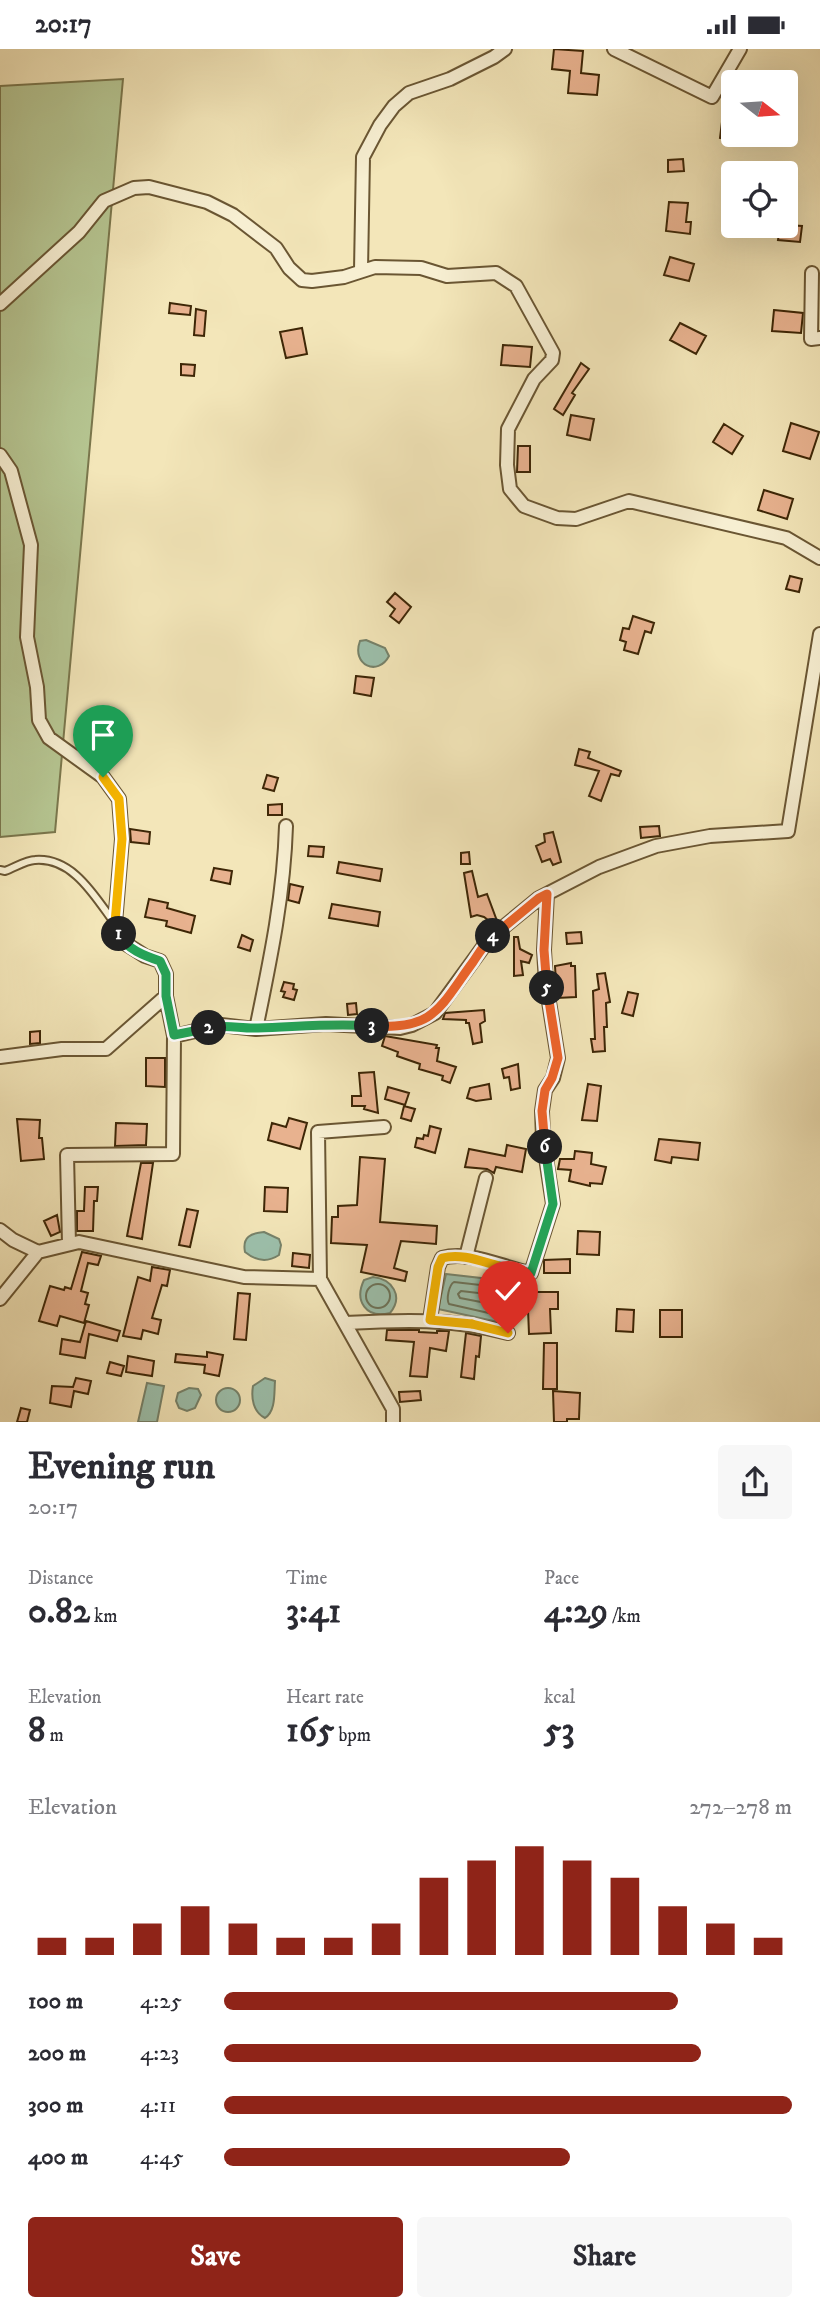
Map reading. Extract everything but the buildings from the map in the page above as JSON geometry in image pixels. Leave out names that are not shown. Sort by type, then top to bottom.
[{"type":"street","points":[[360,270],[363,157],[380,125],[394,106],[409,93],[450,79],[505,49]]},
{"type":"street","points":[[614,49],[712,97],[740,49]]},
{"type":"street","points":[[0,304],[79,232],[104,201],[134,188],[149,187],[208,202],[233,215],[276,248],[289,268],[302,280],[344,277],[375,267],[421,268],[447,276],[496,273],[516,286],[554,353],[552,360],[534,379],[508,429],[507,465],[510,489],[524,506],[556,518],[576,519],[629,501],[786,538],[820,558]]},
{"type":"street","points":[[812,273],[811,339],[820,338]]},
{"type":"street","points":[[0,455],[11,471],[31,545],[27,637],[37,687],[39,720],[49,738],[103,777],[119,799],[122,839],[115,923],[123,942],[145,956],[160,961],[166,974],[166,996],[174,1035],[173,1154],[67,1155],[69,1244]]},
{"type":"street","points":[[174,1035],[222,1025],[256,1028],[326,1024],[400,1028],[423,1021],[435,1013],[489,939],[539,898],[600,867],[656,846],[709,836],[788,831],[820,634]]},
{"type":"street","points":[[256,1028],[278,922],[286,826]]},
{"type":"street","points":[[430,1320],[438,1267],[442,1258],[466,1257],[531,1273],[553,1204],[542,1111],[545,1090],[558,1058],[546,983],[544,950],[547,894]]},
{"type":"street","points":[[0,1057],[62,1049],[106,1049],[166,996]]},
{"type":"street","points":[[384,1127],[318,1132],[320,1279],[393,1409],[393,1422]]},
{"type":"street","points":[[466,1257],[486,1178]]},
{"type":"street","points":[[0,1230],[13,1240],[38,1252]]},
{"type":"street","points":[[0,1299],[38,1252],[79,1242],[244,1277],[320,1279]]},
{"type":"street","points":[[345,1323],[430,1320],[474,1324],[508,1333]]},
{"type":"lane","points":[[0,870],[5,871],[35,860],[65,865],[92,892],[115,923]]},
{"type":"shaded area","points":[[123,79],[55,832],[0,837],[0,86]]},
{"type":"water","points":[[366,640],[385,648],[389,656],[379,666],[367,665],[359,656],[360,641]]},
{"type":"water","points":[[264,1232],[279,1239],[279,1255],[275,1258],[257,1259],[245,1252],[246,1239],[255,1233]]},
{"type":"water","points":[[446,1274],[507,1281],[503,1323],[438,1309]]},
{"type":"water","points":[[373,1277],[386,1281],[394,1289],[396,1300],[390,1313],[374,1313],[364,1307],[361,1288],[364,1280]]},
{"type":"water","points":[[265,1378],[275,1381],[273,1406],[265,1418],[255,1408],[252,1395],[253,1386]]},
{"type":"water","points":[[147,1383],[164,1386],[157,1422],[138,1422]]},
{"type":"water","points":[[189,1388],[198,1389],[201,1395],[195,1408],[187,1411],[179,1408],[176,1401],[178,1393]]},
{"type":"water","points":[[228,1388],[236,1392],[240,1400],[236,1408],[228,1412],[220,1408],[216,1400],[220,1392]]},
{"type":"route","points":[[103,777],[119,799],[122,839],[115,923],[123,942],[145,956],[160,961],[166,974],[166,996],[174,1035],[222,1025],[256,1028],[326,1024],[400,1028],[423,1021],[435,1013],[489,939],[547,894],[544,919],[546,983],[558,1058],[545,1090],[542,1111],[553,1204],[531,1273],[466,1257],[442,1258],[438,1267],[430,1320],[474,1324],[508,1333]]}]
